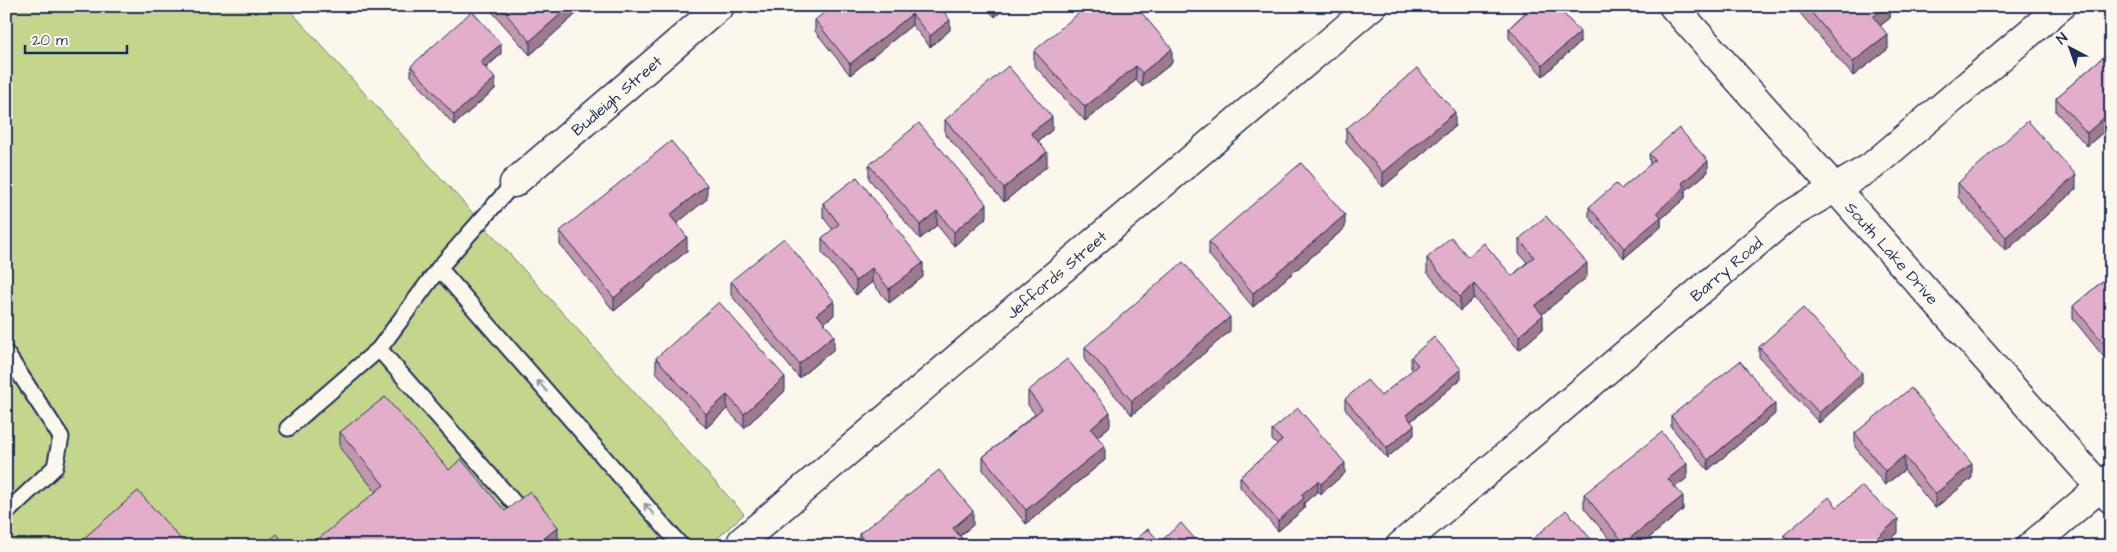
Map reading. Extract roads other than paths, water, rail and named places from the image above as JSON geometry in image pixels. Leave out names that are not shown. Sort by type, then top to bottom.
[{"type":"street","name":"Budleigh Street","points":[[514,183],[720,6]]},
{"type":"street","name":"Jeffords Street","points":[[741,544],[1372,6]]},
{"type":"street","name":"South Lake Drive","points":[[1673,6],[1833,189],[2107,488]]},
{"type":"street","name":"Barry Road","points":[[1400,546],[1788,216],[1871,166],[2061,6]]},
{"type":"street","points":[[2031,546],[2107,488]]},
{"type":"lane","points":[[288,428],[379,349],[439,268],[514,183]]},
{"type":"lane","points":[[439,268],[680,546]]},
{"type":"lane","points":[[379,349],[523,513]]},
{"type":"lane","points":[[6,353],[62,437],[55,467],[6,513]]}]
